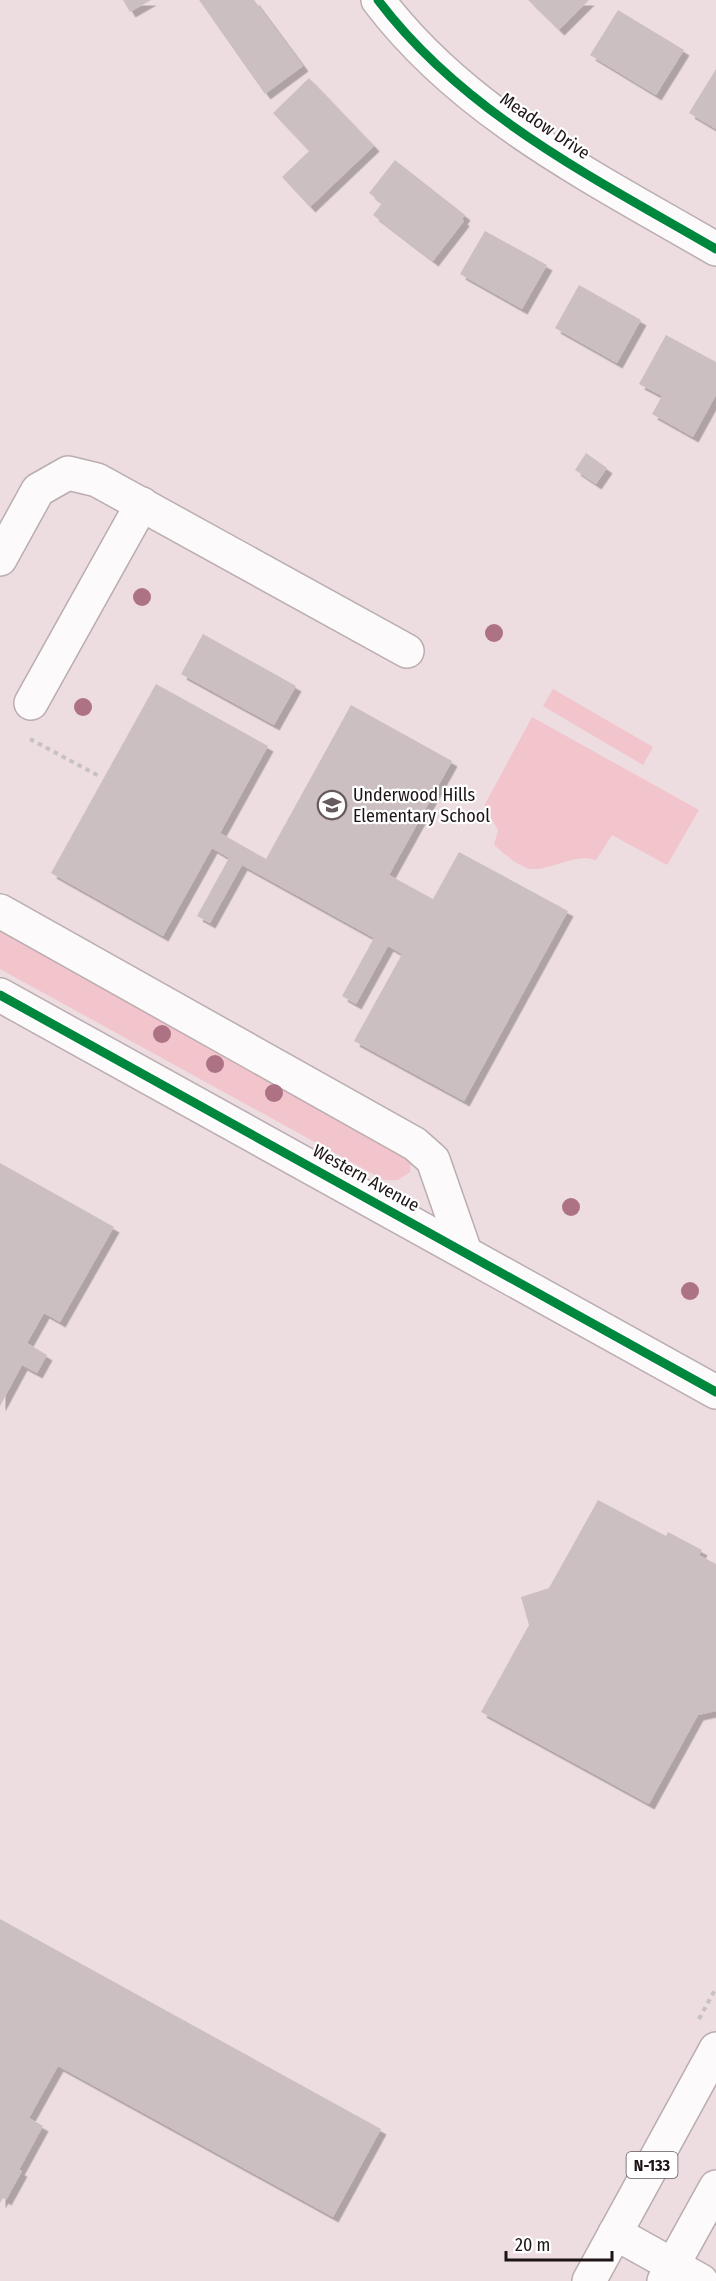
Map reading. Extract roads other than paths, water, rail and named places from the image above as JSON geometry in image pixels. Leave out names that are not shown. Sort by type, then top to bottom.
[{"type":"street","name":"Meadow Drive","points":[[378,0],[433,61],[496,115],[553,154],[716,249]]},
{"type":"street","points":[[0,559],[38,490],[68,473],[98,480],[407,651]]},
{"type":"street","points":[[31,703],[142,504]]},
{"type":"street","points":[[0,911],[415,1144],[433,1160],[465,1252]]},
{"type":"street","name":"Western Avenue","points":[[0,995],[716,1392]]},
{"type":"street","name":"N-133","points":[[588,2281],[716,2049]]},
{"type":"street","points":[[668,2273],[716,2187]]},
{"type":"street","points":[[615,2234],[668,2273],[701,2281]]},
{"type":"place","name":"Underwood Hills Elementary School","points":[[332,805]]}]
